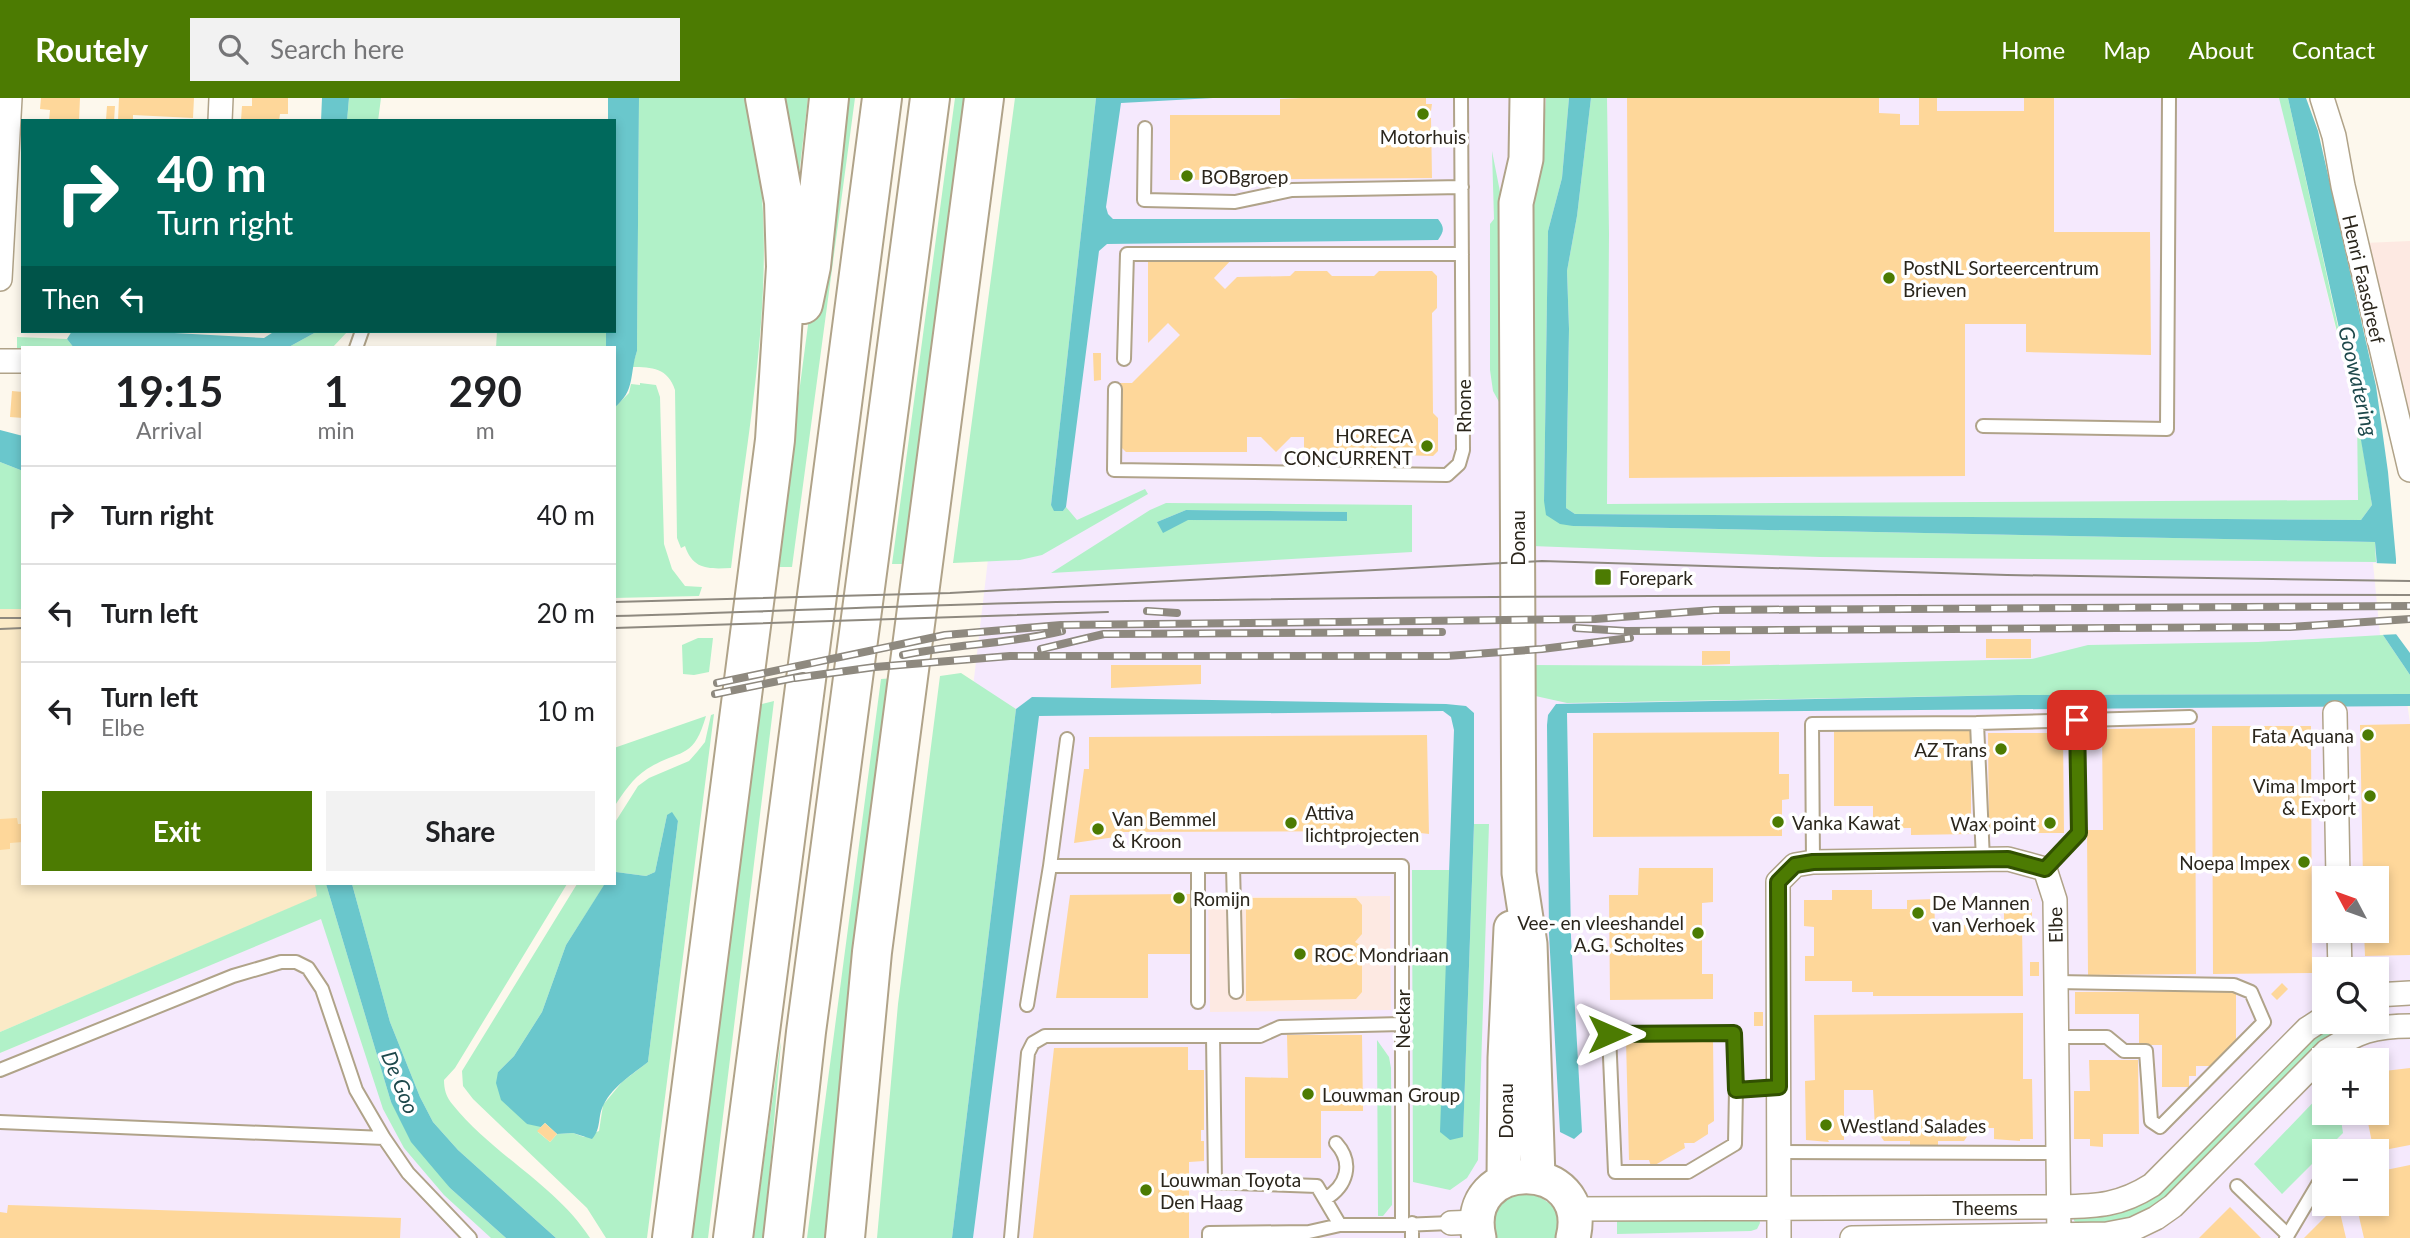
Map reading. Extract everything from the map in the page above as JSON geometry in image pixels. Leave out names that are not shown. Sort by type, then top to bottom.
[{"type":"highway","points":[[672,1238],[775,440],[786,267],[784,202],[765,98]]},
{"type":"highway","points":[[775,440],[811,266],[829,98]]},
{"type":"highway","points":[[733,1238],[882,98]]},
{"type":"highway","points":[[783,1238],[806,1032],[930,98]]},
{"type":"highway","points":[[845,1238],[872,952],[984,98]]},
{"type":"main road","name":"Donau","points":[[1505,98],[1506,162],[1516,203]]},
{"type":"main road","name":"Donau","points":[[1504,1181],[1509,943],[1519,873],[1516,203],[1526,159],[1527,98]]},
{"type":"main road","name":"Donau","points":[[1519,873],[1530,944],[1538,1177]]},
{"type":"main road","points":[[1469,1227],[1485,1198],[1504,1181],[1521,1175],[1538,1177],[1560,1188],[1573,1224]]},
{"type":"street","points":[[0,279],[8,220],[10,98]]},
{"type":"street","points":[[220,119],[221,98]]},
{"type":"street","name":"Henri Faasdreef","points":[[2322,98],[2334,136],[2343,186],[2409,463]]},
{"type":"street","points":[[0,361],[21,361]]},
{"type":"street","points":[[2335,713],[2338,866]]},
{"type":"street","points":[[1779,1238],[1778,882],[1795,865],[1813,862],[2008,859],[2045,869]]},
{"type":"street","name":"Elbe","points":[[2045,869],[2055,900],[2059,1237]]},
{"type":"street","points":[[2389,994],[2410,993]]},
{"type":"street","name":"Theems","points":[[1573,1224],[1779,1208],[2058,1207],[2099,1206],[2121,1202],[2152,1185],[2312,1026]]},
{"type":"street","name":"Theems","points":[[2389,1026],[2410,1026]]},
{"type":"street","name":"Theems","points":[[1852,1238],[2059,1237],[2107,1234],[2133,1229],[2156,1219],[2180,1199],[2342,1034]]},
{"type":"lane","name":"Rhone","points":[[1115,389],[1114,470],[1447,475],[1459,464],[1463,450],[1461,98]]},
{"type":"lane","points":[[1983,426],[2167,429],[2169,98]]},
{"type":"lane","points":[[1145,128],[1144,200],[1235,202],[1292,190],[1462,187]]},
{"type":"lane","points":[[1124,359],[1128,254],[1462,254]]},
{"type":"lane","points":[[1813,862],[1812,724],[2190,717]]},
{"type":"lane","points":[[2045,869],[2079,833],[2077,720]]},
{"type":"lane","points":[[1977,723],[1983,860]]},
{"type":"lane","points":[[1027,1005],[1067,739]]},
{"type":"lane","name":"Neckar","points":[[1050,866],[1402,866],[1402,1024],[1407,1224],[1412,1238]]},
{"type":"lane","points":[[1198,866],[1198,1002]]},
{"type":"lane","points":[[1233,866],[1236,992]]},
{"type":"lane","points":[[0,1070],[233,976],[281,961],[296,962],[309,968],[322,989],[356,1090],[384,1138],[408,1173],[470,1238]]},
{"type":"lane","points":[[2056,982],[2234,985],[2251,992],[2264,1022],[2160,1128],[2151,1121],[2146,1051],[2124,1051],[2107,1037],[2057,1037]]},
{"type":"lane","points":[[1011,1238],[1028,1054],[1033,1042],[1045,1036],[1260,1036],[1280,1027],[1402,1024]]},
{"type":"lane","points":[[1734,1033],[1736,1090],[1735,1144],[1688,1172],[1615,1172],[1609,1034],[1734,1033]]},
{"type":"lane","points":[[1213,1037],[1211,1182],[1317,1186],[1340,1225]]},
{"type":"lane","points":[[1736,1090],[1779,1087]]},
{"type":"lane","points":[[0,1122],[384,1138]]},
{"type":"lane","points":[[1325,1199],[1343,1184],[1346,1173],[1347,1160],[1336,1143]]},
{"type":"lane","points":[[1779,1152],[2058,1153]]},
{"type":"lane","points":[[2237,1185],[2287,1237],[2312,1194]]},
{"type":"lane","points":[[1209,1235],[1309,1233],[1340,1225],[1469,1227]]},
{"type":"shaded area","name":"Forepark","points":[[1042,98],[2280,98],[2379,508],[2410,723],[2410,1238],[922,1238],[931,1046]]},
{"type":"shaded area","points":[[2410,241],[2410,433],[2364,243]]},
{"type":"shaded area","points":[[0,609],[21,609],[21,885],[326,885],[328,892],[0,1032]]},
{"type":"shaded area","name":"ROC Mondriaan","points":[[1390,896],[1391,1010],[1210,1012],[1208,897]]},
{"type":"shaded area","points":[[334,913],[391,1102],[450,1188],[506,1238],[0,1238],[0,1053]]},
{"type":"green space","points":[[349,98],[381,98],[378,119],[347,119]]},
{"type":"green space","points":[[639,98],[746,98],[758,155],[764,273],[754,392],[731,568],[697,564],[685,546],[681,548],[677,538],[675,390],[664,373],[632,367],[637,351]]},
{"type":"green space","points":[[784,98],[808,98],[797,192]]},
{"type":"green space","points":[[838,98],[855,98],[792,567],[776,567]]},
{"type":"green space","points":[[955,98],[972,98],[910,564],[892,564]]},
{"type":"green space","points":[[1015,98],[1096,98],[1051,505],[1063,511],[1066,507],[1077,520],[1145,489],[1148,494],[1042,555],[1020,560],[953,563]]},
{"type":"green space","points":[[1546,98],[1569,98],[1562,178],[1548,231],[1544,501],[1573,526],[2375,542],[2376,562],[1820,557],[1532,546],[1530,197],[1543,136]]},
{"type":"green space","points":[[1591,98],[1607,98],[1607,504],[2358,500],[2357,413],[2372,505],[2361,520],[1575,514],[1566,508],[1569,329],[1567,271],[1577,216]]},
{"type":"green space","points":[[2279,98],[2288,98],[2354,400]]},
{"type":"green space","points":[[1492,151],[1503,207],[1504,411],[1493,391],[1490,370],[1490,224],[1494,219]]},
{"type":"green space","points":[[314,333],[346,333],[334,346],[291,346]]},
{"type":"green space","points":[[497,333],[606,333],[606,346],[496,346]]},
{"type":"green space","points":[[17,337],[67,339],[72,346],[21,346],[21,352],[17,351]]},
{"type":"green space","points":[[631,384],[656,385],[660,397],[664,544],[672,569],[685,586],[702,587],[699,596],[616,598],[616,406],[629,393]]},
{"type":"green space","points":[[0,462],[21,470],[21,609],[0,609]]},
{"type":"green space","points":[[1166,503],[1412,505],[1412,552],[1051,573],[1150,510]],"holes":[[[1186,510],[1346,512],[1346,521],[1157,522]]]},
{"type":"green space","points":[[2383,635],[2410,675],[2410,694],[2018,695],[1567,703],[1531,695],[1531,665],[1731,666],[2032,659],[2088,645],[2258,642]]},
{"type":"green space","points":[[698,638],[713,638],[709,672],[683,674],[682,645]]},
{"type":"green space","points":[[961,673],[1016,709],[952,1238],[877,1238],[898,1004],[940,676]]},
{"type":"green space","points":[[896,678],[835,1238],[807,1238],[881,679]]},
{"type":"green space","points":[[774,701],[708,1238],[689,1238],[758,705]]},
{"type":"green space","points":[[714,714],[647,1238],[606,1238],[587,1208],[473,1099],[463,1086],[462,1071],[576,885],[604,885],[566,945],[542,1012],[514,1056],[498,1072],[527,1124],[538,1124],[541,1127],[538,1132],[550,1142],[557,1134],[573,1133],[584,1137],[599,1131],[603,1105],[622,1082],[648,1062],[678,821],[667,815],[655,872],[646,876],[616,872],[616,821],[638,786],[649,778],[689,761],[705,742],[711,715]]},
{"type":"green space","points":[[706,716],[691,747],[642,773],[616,804],[616,747]]},
{"type":"green space","points":[[1474,824],[1489,824],[1478,1160],[1467,1178],[1450,1190],[1413,1182],[1412,870],[1450,870],[1448,939],[1463,1136]]},
{"type":"green space","points":[[315,885],[326,885],[391,1102],[450,1188],[506,1238],[491,1238],[444,1195],[404,1148],[383,1109],[321,919],[0,1053],[0,1032],[317,896]]},
{"type":"green space","points":[[352,885],[566,885],[444,1083],[449,1099],[469,1123],[559,1201],[590,1238],[556,1238],[458,1150],[433,1122],[390,1022]]},
{"type":"green space","points":[[2312,1034],[2330,1034],[2328,1043],[2323,1048],[2312,1048],[2312,1059],[2169,1201],[2145,1217],[2083,1227],[2074,1221],[2074,1215],[2118,1210]]},
{"type":"green space","points":[[1377,1040],[1389,1057],[1391,1068],[1392,1205],[1383,1216],[1378,1216]]},
{"type":"green space","points":[[781,1042],[764,1238],[753,1238],[780,1047]]},
{"type":"green space","points":[[2312,1104],[2312,1125],[2342,1125],[2343,1133],[2337,1139],[2312,1139],[2312,1164],[2282,1194],[2254,1164]]},
{"type":"green space","points":[[1523,1192],[1547,1201],[1557,1212],[1559,1220],[1555,1238],[1497,1238],[1495,1222],[1499,1209],[1509,1198]]},
{"type":"green space","points":[[1617,1214],[1759,1218],[1760,1223],[1757,1229],[1751,1231],[1617,1234]]},
{"type":"water","points":[[322,98],[349,98],[347,119],[321,119]]},
{"type":"water","points":[[608,98],[639,98],[637,351],[629,388],[616,406],[616,346],[606,346],[606,333],[616,333],[616,119],[608,119]]},
{"type":"water","points":[[1096,98],[1213,98],[1121,103],[1106,207],[1113,219],[1438,219],[1443,230],[1438,240],[1107,244],[1099,251],[1066,507],[1063,511],[1054,511],[1051,505]]},
{"type":"water","name":"Goowatering","points":[[1569,98],[1591,98],[1577,216],[1567,271],[1569,329],[1566,508],[1575,514],[2361,520],[2372,505],[2352,387],[2288,98],[2306,98],[2318,131],[2376,386],[2396,559],[2396,634],[2410,653],[2410,675],[2383,635],[2375,542],[1573,526],[1560,524],[1546,515],[1548,231],[1562,178]]},
{"type":"water","points":[[71,333],[174,333],[264,338],[272,333],[314,333],[291,346],[72,346],[67,339]]},
{"type":"water","points":[[0,430],[21,435],[21,470],[0,462]]},
{"type":"water","points":[[1186,510],[1347,512],[1347,521],[1188,520],[1163,533],[1157,522]]},
{"type":"water","points":[[2410,694],[2410,706],[1567,713],[1571,937],[1582,1132],[1574,1139],[1560,1132],[1549,934],[1547,725],[1548,715],[1556,704],[2018,695]]},
{"type":"water","points":[[1032,697],[1446,704],[1466,706],[1474,713],[1474,824],[1463,1137],[1450,1140],[1440,1132],[1454,730],[1451,717],[1443,711],[1039,716],[973,1238],[952,1238],[1016,709]]},
{"type":"water","points":[[672,812],[678,821],[648,1062],[608,1098],[592,1139],[573,1133],[557,1134],[545,1123],[541,1127],[527,1124],[501,1100],[496,1083],[498,1072],[514,1056],[542,1012],[566,945],[604,885],[616,885],[616,872],[646,876],[655,872],[667,815]]},
{"type":"water","name":"De Goo","points":[[326,885],[352,885],[390,1022],[433,1122],[458,1150],[556,1238],[506,1238],[450,1188],[411,1142],[391,1102]]},
{"type":"pier","points":[[2373,563],[2400,564],[2401,634],[2380,635]]},
{"type":"building","points":[[41,98],[80,98],[79,119],[49,119],[50,110],[40,109]]},
{"type":"building","points":[[119,98],[194,98],[193,118],[133,115],[133,119],[118,119]]},
{"type":"building","points":[[252,98],[288,98],[288,114],[280,114],[279,119],[241,119],[242,106],[252,106]]},
{"type":"building","points":[[1426,98],[1426,104],[1432,104],[1431,111],[1426,111],[1426,118],[1431,118],[1432,178],[1170,180],[1170,115],[1280,115],[1280,99]]},
{"type":"building","name":"PostNL Sorteercentrum Brieven","points":[[1627,98],[1879,98],[1879,113],[1900,114],[1900,125],[1919,125],[1919,98],[1937,98],[1937,111],[2024,111],[2024,98],[2054,98],[2054,232],[2150,232],[2151,355],[2026,352],[2026,324],[1965,324],[1965,476],[1629,478]]},
{"type":"building","points":[[107,106],[115,106],[114,119],[106,119]]},
{"type":"building","points":[[1148,258],[1233,258],[1214,278],[1225,289],[1237,277],[1290,276],[1295,271],[1327,271],[1332,276],[1374,276],[1379,271],[1432,271],[1437,276],[1437,308],[1432,313],[1433,413],[1438,418],[1438,451],[1433,456],[1399,455],[1396,451],[1304,452],[1304,437],[1291,437],[1276,452],[1261,437],[1247,437],[1247,452],[1126,452],[1121,447],[1120,383],[1132,383],[1180,335],[1168,323],[1148,343]]},
{"type":"building","points":[[1093,353],[1101,353],[1101,380],[1094,381]]},
{"type":"building","points":[[12,391],[21,392],[21,418],[10,417]]},
{"type":"building","points":[[1986,639],[2031,639],[2031,658],[1986,658]]},
{"type":"building","points":[[1702,651],[1730,651],[1730,664],[1702,665]]},
{"type":"building","points":[[1111,665],[1201,665],[1201,684],[1111,688]]},
{"type":"building","points":[[2410,724],[2410,955],[2365,956],[2364,943],[2389,943],[2389,866],[2363,866],[2360,725]]},
{"type":"building","points":[[2212,726],[2311,726],[2312,973],[2213,974]]},
{"type":"building","points":[[2195,728],[2196,974],[2088,975],[2087,830],[2103,830],[2102,729]]},
{"type":"building","points":[[1834,731],[1971,731],[1971,834],[1911,835],[1911,828],[1891,828],[1891,820],[1873,820],[1873,806],[1834,806]]},
{"type":"building","points":[[1779,732],[1779,774],[1789,774],[1789,799],[1782,800],[1782,836],[1593,837],[1593,733]]},
{"type":"building","points":[[1988,733],[2063,733],[2064,833],[1989,833]]},
{"type":"building","points":[[1427,735],[1429,834],[1404,831],[1122,832],[1122,836],[1074,843],[1084,769],[1089,769],[1089,737]]},
{"type":"building","points":[[17,818],[18,824],[21,824],[21,842],[10,843],[10,849],[0,850],[0,819]]},
{"type":"building","points":[[1639,868],[1713,868],[1713,902],[1702,903],[1702,974],[1713,974],[1713,999],[1610,1000],[1609,895],[1638,895]]},
{"type":"building","points":[[1832,890],[1872,890],[1872,909],[1907,909],[1907,900],[1934,899],[1935,925],[2004,925],[2004,899],[2032,899],[2032,925],[2022,925],[2023,996],[1873,996],[1873,992],[1852,992],[1852,981],[1805,981],[1805,956],[1814,956],[1814,927],[1804,926],[1804,900],[1832,900]]},
{"type":"building","points":[[1191,894],[1191,954],[1148,954],[1148,998],[1056,998],[1070,895]]},
{"type":"building","points":[[1246,898],[1356,898],[1362,905],[1362,934],[1355,942],[1360,945],[1361,951],[1355,955],[1362,963],[1362,992],[1356,999],[1246,1001]]},
{"type":"building","points":[[2030,962],[2039,962],[2039,976],[2030,976]]},
{"type":"building","points":[[2282,983],[2288,989],[2277,1000],[2271,994]]},
{"type":"building","points":[[2236,991],[2236,1040],[2210,1066],[2196,1066],[2196,1076],[2189,1076],[2189,1087],[2162,1087],[2162,1045],[2139,1045],[2139,1014],[2075,1014],[2075,992]]},
{"type":"building","points":[[1754,1012],[1763,1012],[1763,1026],[1754,1026]]},
{"type":"building","points":[[2023,1013],[2023,1079],[2032,1079],[2033,1139],[1994,1139],[1994,1128],[1973,1128],[1964,1141],[1938,1141],[1938,1147],[1910,1147],[1910,1141],[1884,1141],[1875,1128],[1873,1090],[1844,1090],[1844,1140],[1806,1140],[1805,1081],[1815,1080],[1814,1015]]},
{"type":"building","points":[[1287,1035],[1362,1035],[1363,1111],[1321,1111],[1321,1158],[1245,1158],[1245,1077],[1288,1078]]},
{"type":"building","points":[[1713,1039],[1714,1121],[1708,1125],[1708,1134],[1694,1143],[1684,1143],[1685,1148],[1655,1165],[1651,1166],[1649,1160],[1629,1160],[1626,1040]]},
{"type":"building","points":[[1188,1047],[1188,1070],[1204,1070],[1204,1130],[1201,1130],[1201,1141],[1204,1141],[1204,1161],[1189,1162],[1189,1238],[1033,1238],[1054,1048]]},
{"type":"building","points":[[2089,1060],[2138,1060],[2139,1134],[2103,1134],[2103,1147],[2090,1146],[2090,1139],[2074,1139],[2074,1091],[2090,1091]]},
{"type":"building","points":[[2410,1068],[2410,1145],[2389,1149],[2389,1139],[2371,1139],[2368,1125],[2389,1125],[2389,1070]]},
{"type":"building","points":[[545,1123],[557,1134],[550,1142],[537,1131]]},
{"type":"building","points":[[2410,1165],[2410,1238],[2364,1238],[2359,1216],[2389,1216],[2389,1169]]},
{"type":"building","points":[[8,1205],[401,1218],[400,1238],[0,1238],[0,1212],[7,1213]]},
{"type":"building","points":[[2230,1207],[2261,1238],[2199,1238]]},
{"type":"building","points":[[2326,1216],[2341,1216],[2346,1238],[2304,1238]]},
{"type":"tram line","points":[[616,602],[950,593],[1542,561],[2007,575],[2410,581]]},
{"type":"tram line","points":[[616,616],[1001,603],[1225,600],[2410,595]]},
{"type":"tram line","points":[[616,628],[1108,612]]},
{"type":"tram line","points":[[0,618],[21,618]]},
{"type":"tram line","points":[[0,629],[21,628]]},
{"type":"railway","points":[[717,683],[945,635],[1061,625],[1595,619],[1714,610],[2410,606]]},
{"type":"railway","points":[[1147,611],[1177,613]]},
{"type":"railway","points":[[1576,628],[1626,631],[2290,627],[2410,619]]},
{"type":"railway","points":[[903,655],[1062,631]]},
{"type":"railway","points":[[1041,649],[1104,634],[1442,632]]},
{"type":"railway","points":[[795,678],[875,667],[1010,656],[1447,656],[1542,649],[1630,638]]},
{"type":"railway","points":[[715,694],[803,676]]},
{"type":"place","name":"Motorhuis","points":[[1423,114]]},
{"type":"place","name":"BOBgroep","points":[[1187,176]]},
{"type":"place","name":"PostNL Sorteercentrum Brieven","points":[[1889,278]]},
{"type":"place","name":"HORECA CONCURRENT","points":[[1427,446]]},
{"type":"place","name":"Forepark","points":[[1603,577]]},
{"type":"place","name":"Fata Aquana","points":[[2368,735]]},
{"type":"place","name":"AZ Trans","points":[[2001,749]]},
{"type":"place","name":"Vima Import & Export","points":[[2370,796]]},
{"type":"place","name":"Vanka Kawat","points":[[1778,822]]},
{"type":"place","name":"Attiva lichtprojecten","points":[[1291,823]]},
{"type":"place","name":"Wax point","points":[[2050,823]]},
{"type":"place","name":"Van Bemmel & Kroon","points":[[1098,829]]},
{"type":"place","name":"Noepa Impex","points":[[2304,862]]},
{"type":"place","name":"Romijn","points":[[1179,898]]},
{"type":"place","name":"De Mannen van Verhoek","points":[[1918,913]]},
{"type":"place","name":"Vee- en vleeshandel A.G. Scholtes","points":[[1698,933]]},
{"type":"place","name":"ROC Mondriaan","points":[[1300,954]]},
{"type":"place","name":"Louwman Group","points":[[1308,1094]]},
{"type":"place","name":"Westland Salades","points":[[1826,1125]]},
{"type":"place","name":"Louwman Toyota Den Haag","points":[[1146,1190]]},
{"type":"route","points":[[1609,1034],[1734,1033],[1736,1090],[1779,1087],[1778,882],[1795,865],[1813,862],[2008,859],[2045,869],[2079,833],[2077,720]]}]
